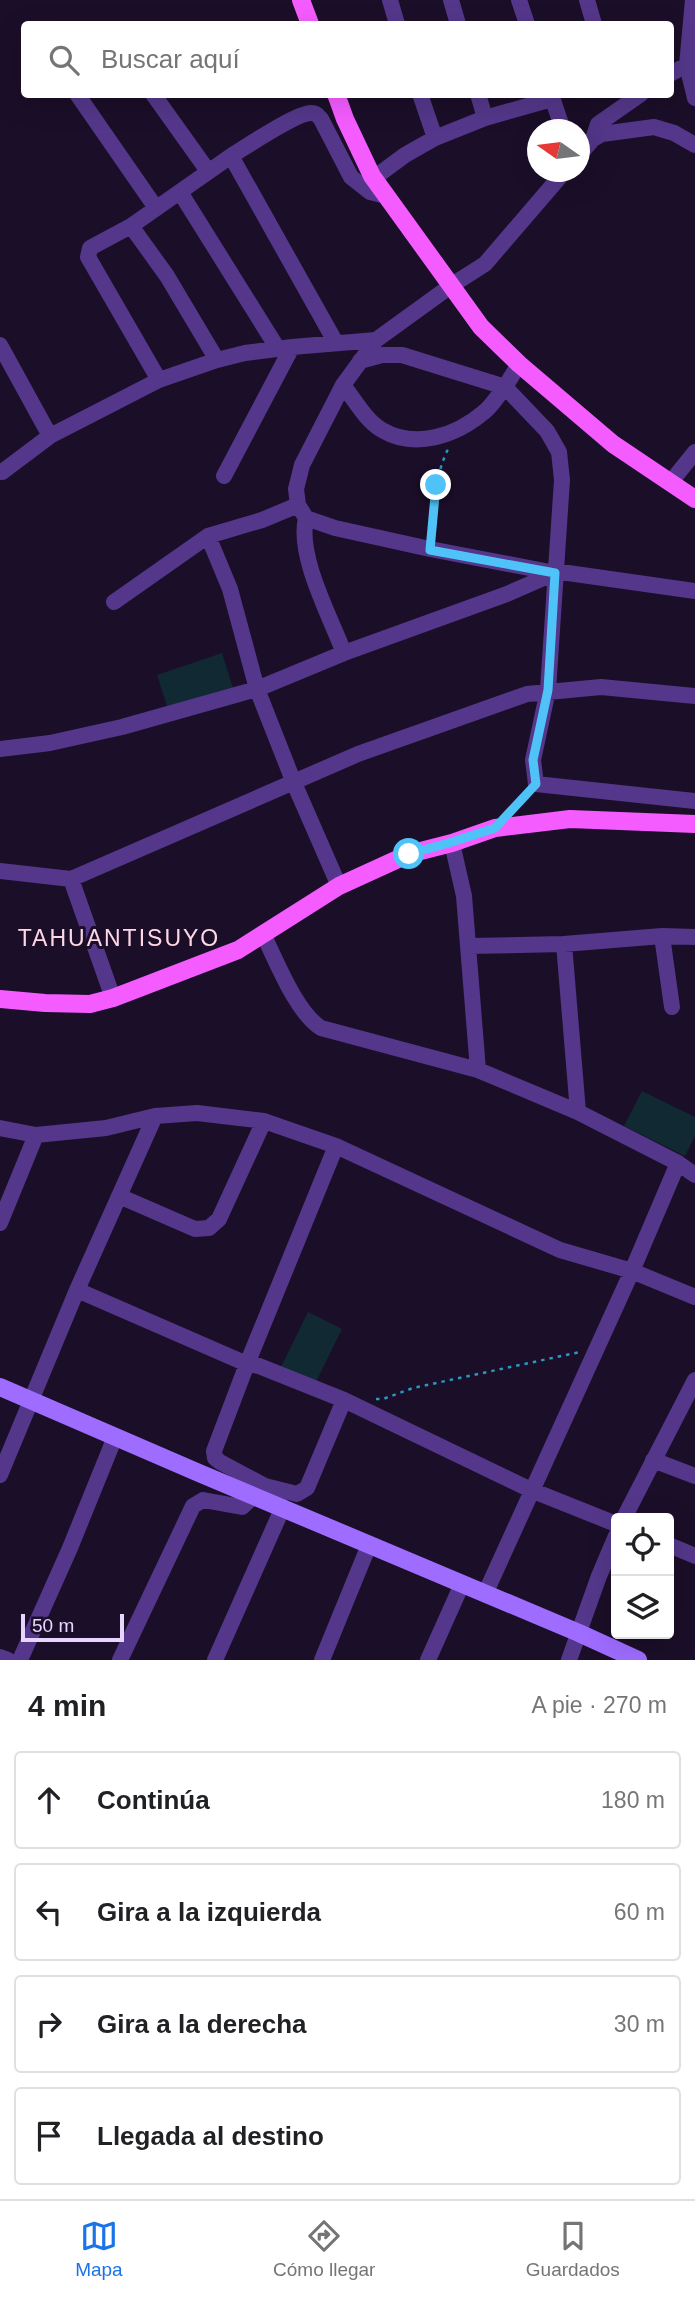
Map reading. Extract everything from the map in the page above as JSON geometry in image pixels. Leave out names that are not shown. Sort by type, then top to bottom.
[{"type":"main road","points":[[301,0],[309,21]]},
{"type":"main road","points":[[337,98],[374,178],[481,327],[519,364],[613,444],[695,499]]},
{"type":"main road","points":[[0,999],[90,1004],[113,998],[238,950],[339,886],[409,854],[495,828],[570,819],[695,824]]},
{"type":"street","points":[[391,0],[396,21]]},
{"type":"street","points":[[451,0],[457,21]]},
{"type":"street","points":[[519,0],[526,21]]},
{"type":"street","points":[[587,0],[593,21]]},
{"type":"street","points":[[693,0],[687,65],[695,98]]},
{"type":"street","points":[[674,72],[687,65]]},
{"type":"street","points":[[80,98],[156,208]]},
{"type":"street","points":[[156,98],[208,171]]},
{"type":"street","points":[[421,98],[435,138]]},
{"type":"street","points":[[479,98],[485,118]]},
{"type":"street","points":[[374,178],[435,138],[485,118],[548,98]]},
{"type":"street","points":[[551,98],[559,119]]},
{"type":"street","points":[[593,139],[598,124],[619,101]]},
{"type":"street","points":[[159,380],[88,257],[90,248],[131,226],[231,156],[309,113],[314,113],[321,119],[351,177],[370,192],[386,196]]},
{"type":"street","points":[[590,142],[614,131],[654,127],[695,145]]},
{"type":"street","points":[[231,156],[336,343]]},
{"type":"street","points":[[344,653],[307,561],[302,512],[296,489],[302,465],[343,385],[376,340],[485,264],[555,182]]},
{"type":"street","points":[[180,192],[285,348]]},
{"type":"street","points":[[131,226],[167,276],[217,360]]},
{"type":"street","points":[[2,472],[50,436],[159,380],[217,360],[285,348],[376,340]]},
{"type":"street","points":[[0,345],[50,436]]},
{"type":"street","points":[[224,476],[285,348]]},
{"type":"street","points":[[360,361],[382,355],[402,355],[505,387],[547,431],[559,452],[562,480],[548,690],[533,760],[536,784],[695,801]]},
{"type":"street","points":[[343,385],[381,430],[417,440],[440,437],[460,429],[486,411],[519,364]]},
{"type":"street","points":[[670,483],[695,452]]},
{"type":"street","points":[[114,601],[208,537],[262,520],[302,512],[335,528],[430,550],[555,573],[695,592]]},
{"type":"street","points":[[208,537],[230,589],[257,689],[339,886]]},
{"type":"street","points":[[0,749],[50,743],[122,727],[257,689],[344,653],[507,594],[555,573]]},
{"type":"street","points":[[0,872],[71,879],[358,754],[527,694],[601,687],[695,696]]},
{"type":"street","points":[[452,842],[464,896],[478,1070]]},
{"type":"street","points":[[71,879],[113,998]]},
{"type":"street","points":[[263,934],[300,1007],[310,1021],[321,1028],[478,1070],[578,1112],[678,1163],[695,1175]]},
{"type":"street","points":[[469,946],[564,944],[662,936],[695,937]]},
{"type":"street","points":[[662,936],[672,1007]]},
{"type":"street","points":[[564,944],[578,1112]]},
{"type":"street","points":[[0,1128],[36,1135],[106,1128],[155,1116],[197,1113],[264,1121],[336,1146],[559,1250],[632,1271],[695,1297]]},
{"type":"street","points":[[0,1475],[77,1290],[155,1116]]},
{"type":"street","points":[[119,1196],[195,1229],[209,1228],[219,1219],[264,1121]]},
{"type":"street","points":[[0,1223],[36,1135]]},
{"type":"street","points":[[336,1146],[247,1364],[214,1455],[283,1507],[638,1660]]},
{"type":"street","points":[[485,1594],[632,1271],[678,1163]]},
{"type":"street","points":[[77,1290],[247,1364],[259,1366],[344,1400],[531,1490],[611,1522]]},
{"type":"street","points":[[626,1513],[695,1380]]},
{"type":"street","points":[[0,1387],[115,1437],[260,1491],[297,1494],[307,1488],[344,1400]]},
{"type":"street","points":[[20,1660],[70,1548],[115,1437]]},
{"type":"street","points":[[653,1460],[695,1476]]},
{"type":"street","points":[[120,1660],[193,1506],[203,1500],[242,1507],[260,1491]]},
{"type":"street","points":[[215,1660],[283,1507]]},
{"type":"street","points":[[322,1660],[369,1545]]},
{"type":"street","points":[[674,1547],[695,1556]]},
{"type":"street","points":[[569,1660],[611,1548]]},
{"type":"street","points":[[428,1660],[462,1584]]},
{"type":"street","points":[[0,1657],[8,1660]]},
{"type":"path","points":[[430,550],[436,485],[444,458],[460,429]]},
{"type":"path","points":[[495,828],[536,784]]},
{"type":"path","points":[[370,1399],[383,1399],[413,1388],[595,1348]]},
{"type":"shaded area","points":[[222,653],[233,688],[168,709],[157,675]]},
{"type":"shaded area","points":[[642,1091],[695,1117],[695,1136],[685,1156],[624,1126]]},
{"type":"shaded area","points":[[308,1312],[342,1329],[314,1386],[280,1369]]},
{"type":"district","name":"TAHUANTISUYO","points":[[119,938]]},
{"type":"route","points":[[409,854],[495,828],[536,784],[533,760],[548,690],[555,573],[430,550],[436,485]]}]
